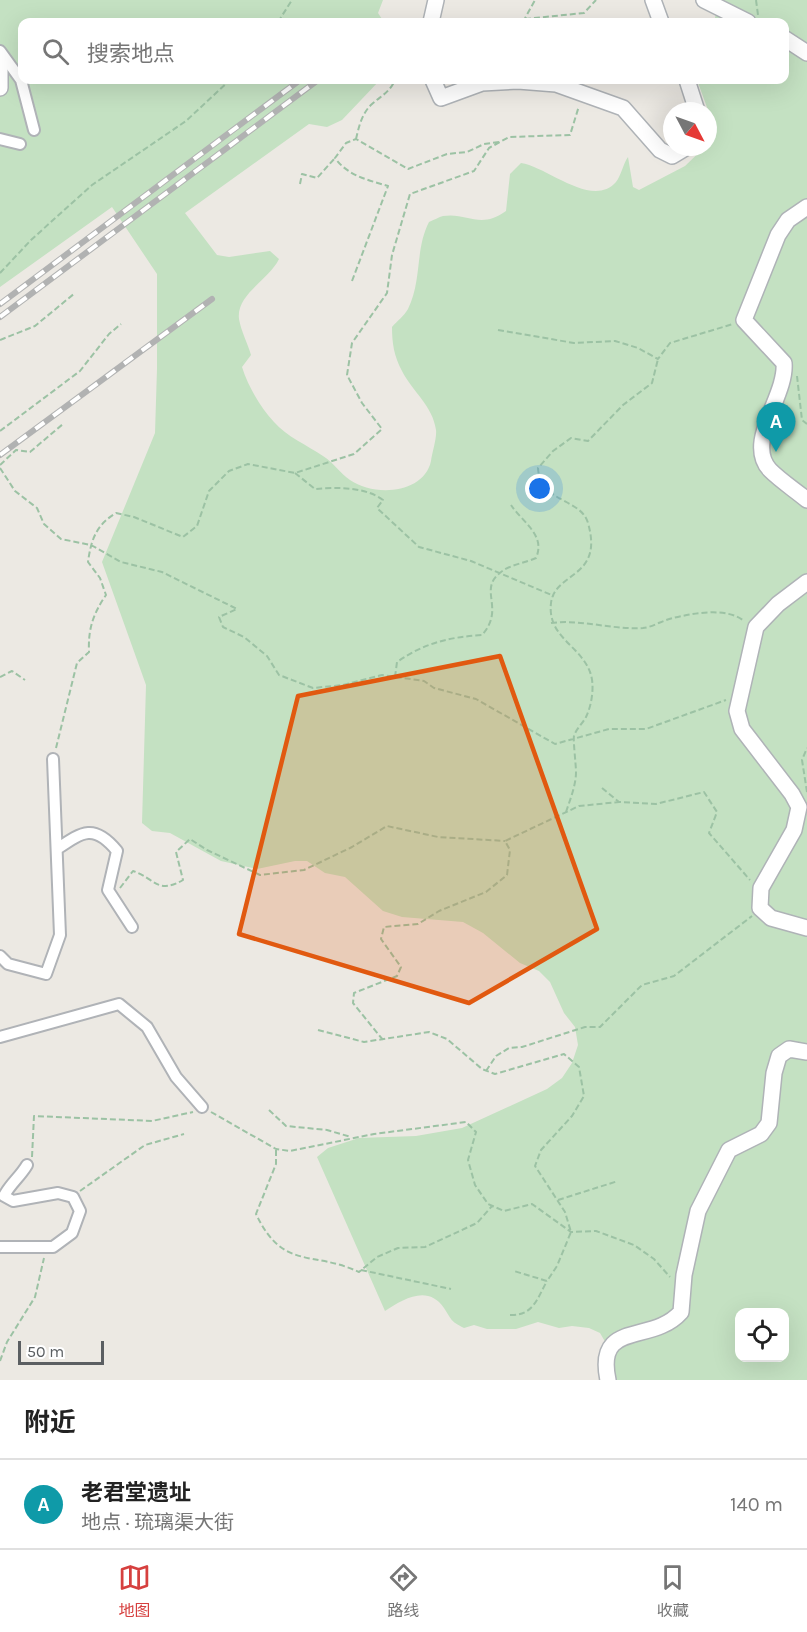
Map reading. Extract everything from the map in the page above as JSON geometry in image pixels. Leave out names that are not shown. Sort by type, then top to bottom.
[{"type":"street","points":[[432,18],[436,0]]},
{"type":"street","points":[[653,0],[660,18]]},
{"type":"street","points":[[704,0],[740,18]]},
{"type":"street","points":[[789,41],[807,53]]},
{"type":"street","points":[[0,51],[18,76]]},
{"type":"street","points":[[0,56],[0,87]]},
{"type":"street","points":[[22,84],[34,130]]},
{"type":"street","points":[[435,84],[441,98],[479,84]]},
{"type":"street","points":[[556,84],[584,92],[623,108],[663,152]]},
{"type":"street","points":[[688,84],[694,102]]},
{"type":"street","points":[[0,139],[20,144]]},
{"type":"street","points":[[807,207],[788,220],[778,235],[744,320],[784,363],[780,390],[761,441],[765,462],[770,470],[807,500]]},
{"type":"street","points":[[807,582],[778,604],[756,627],[742,694],[736,711],[742,729],[792,794],[799,807],[794,830],[760,891],[760,908],[771,918],[807,928]]},
{"type":"street","points":[[3,964],[46,974],[60,935],[53,759]]},
{"type":"street","points":[[57,849],[80,833],[91,832],[104,837],[117,851],[108,890],[132,927]]},
{"type":"street","points":[[0,1037],[119,1004],[147,1027],[177,1077],[202,1107]]},
{"type":"street","points":[[608,1380],[604,1363],[608,1348],[615,1341],[625,1336],[655,1330],[676,1318],[681,1312],[683,1289],[698,1211],[729,1150],[761,1134],[769,1123],[774,1072],[779,1056],[789,1049],[807,1052]]},
{"type":"street","points":[[0,1246],[53,1247],[72,1233],[80,1211],[73,1197],[58,1193],[13,1201],[6,1199],[4,1196],[9,1185],[18,1178],[27,1165]]},
{"type":"path","points":[[281,18],[292,0]]},
{"type":"path","points":[[526,18],[535,0]]},
{"type":"path","points":[[546,18],[584,13],[596,0]]},
{"type":"path","points":[[756,0],[758,18]]},
{"type":"path","points":[[0,273],[31,240],[92,185],[186,121],[226,84]]},
{"type":"path","points":[[356,139],[359,124],[371,105],[390,91],[393,84]]},
{"type":"path","points":[[295,473],[354,454],[382,429],[362,403],[347,375],[352,343],[387,293],[392,255],[410,194],[474,171],[489,148],[509,137],[570,135],[584,92]]},
{"type":"path","points":[[356,139],[408,169],[447,154],[467,152],[484,144],[501,141]]},
{"type":"path","points":[[300,184],[302,174],[317,178],[346,143],[356,139]]},
{"type":"path","points":[[335,158],[341,166],[360,178],[388,186],[352,281]]},
{"type":"path","points":[[0,340],[35,326],[75,293]]},
{"type":"path","points":[[566,812],[576,776],[573,737],[587,715],[592,693],[591,673],[581,656],[561,638],[551,623],[551,601],[583,567],[592,551],[587,520],[572,507],[549,493],[538,479],[538,468],[553,451],[571,438],[588,441],[622,405],[652,383],[658,359],[670,343],[744,320]]},
{"type":"path","points":[[0,431],[80,371],[108,334],[121,324]]},
{"type":"path","points":[[498,330],[574,342],[615,341],[638,348],[658,359]]},
{"type":"path","points":[[784,363],[796,368],[802,420],[807,424]]},
{"type":"path","points":[[63,424],[30,452],[16,450],[0,466],[15,491],[36,508],[44,524],[61,539],[91,544],[121,562],[162,572],[237,609],[219,617],[223,627],[244,637],[267,656],[279,675],[313,688],[343,685],[382,675],[424,681],[434,688],[476,699],[555,744],[573,737],[609,729],[646,729],[742,694]]},
{"type":"path","points":[[53,759],[71,695],[77,663],[89,652],[88,633],[95,611],[106,595],[100,578],[88,562],[91,544],[100,522],[116,513],[134,517],[183,537],[196,526],[209,491],[229,471],[248,464],[295,473],[315,489],[334,487],[373,492],[383,500],[377,508],[419,547],[471,561],[499,574],[515,578],[554,597]]},
{"type":"path","points":[[395,677],[397,662],[413,651],[443,639],[482,635],[490,625],[494,604],[489,591],[492,579],[536,558],[540,548],[538,537],[511,506]]},
{"type":"path","points":[[551,623],[572,620],[644,628],[673,618],[730,613],[756,627]]},
{"type":"path","points":[[0,677],[12,671],[25,680]]},
{"type":"path","points":[[807,748],[802,760],[807,795]]},
{"type":"path","points":[[602,788],[619,802]]},
{"type":"path","points":[[112,897],[133,871],[158,885],[170,887],[183,880],[176,852],[190,839],[207,850],[260,875],[304,870],[352,847],[366,836],[387,826],[438,837],[505,840],[579,806],[619,802],[656,804],[705,792],[717,812],[709,833],[760,891]]},
{"type":"path","points":[[382,1040],[353,1004],[354,993],[397,976],[401,967],[381,939],[384,927],[417,924],[439,911],[486,892],[507,875],[510,850],[505,840]]},
{"type":"path","points":[[486,1071],[496,1056],[509,1048],[522,1047],[585,1027],[600,1027],[642,985],[674,976],[717,940],[746,922],[760,908]]},
{"type":"path","points":[[318,1030],[364,1042],[429,1032],[447,1040],[486,1071],[495,1074],[564,1054],[579,1067],[584,1096],[572,1116],[541,1150],[535,1167],[565,1212],[571,1232],[558,1266],[532,1308],[523,1315],[510,1315]]},
{"type":"path","points":[[27,1165],[32,1157],[34,1116],[152,1120],[189,1113],[202,1107],[276,1149],[290,1151],[354,1138],[466,1122],[476,1132],[468,1160],[475,1185],[488,1204],[504,1211],[532,1204],[571,1232],[596,1231],[634,1245],[654,1259],[683,1289]]},
{"type":"path","points":[[269,1110],[286,1126],[327,1130],[354,1138]]},
{"type":"path","points":[[73,1197],[145,1145],[184,1134]]},
{"type":"path","points":[[276,1149],[276,1164],[256,1214],[266,1234],[281,1247],[301,1259],[339,1263],[358,1272],[362,1270],[451,1289]]},
{"type":"path","points":[[557,1200],[618,1181]]},
{"type":"path","points":[[362,1270],[377,1257],[398,1248],[425,1247],[477,1224],[492,1206]]},
{"type":"path","points":[[0,1361],[8,1342],[35,1297],[47,1247]]},
{"type":"path","points":[[514,1271],[547,1281]]},
{"type":"highlighted area","points":[[500,656],[597,929],[469,1003],[239,934],[298,696]]},
{"type":"green space","points":[[0,0],[383,0],[378,13],[381,18],[18,18],[18,84],[376,84],[342,120],[327,127],[309,124],[185,213],[217,255],[229,257],[270,251],[279,259],[248,295],[239,310],[240,324],[251,355],[242,367],[255,396],[269,416],[285,432],[327,458],[350,480],[372,489],[384,490],[409,486],[419,480],[431,461],[435,441],[436,430],[431,413],[399,365],[392,339],[392,327],[406,312],[412,298],[422,243],[429,222],[452,215],[481,220],[497,217],[506,211],[510,174],[521,163],[583,189],[595,191],[606,189],[616,182],[628,157],[633,187],[639,190],[685,166],[695,156],[717,156],[717,102],[705,102],[698,84],[789,84],[789,18],[715,18],[717,9],[712,0],[807,0],[807,1380],[602,1380],[599,1369],[607,1345],[600,1333],[589,1328],[572,1326],[559,1328],[538,1322],[516,1329],[487,1329],[474,1325],[464,1328],[452,1320],[438,1301],[423,1295],[407,1298],[385,1311],[317,1157],[328,1148],[359,1138],[416,1136],[462,1128],[547,1089],[562,1078],[572,1063],[578,1045],[575,1027],[564,1013],[550,982],[539,971],[520,963],[483,933],[463,922],[402,917],[383,911],[345,877],[325,873],[307,861],[295,861],[257,869],[221,861],[170,833],[152,831],[142,823],[146,685],[102,562],[155,433],[157,274],[112,207],[0,287]]},
{"type":"railway","points":[[0,304],[295,84]]},
{"type":"railway","points":[[0,317],[313,84]]},
{"type":"railway","points":[[0,455],[212,299]]},
{"type":"place","name":"老君堂遗址","points":[[776,452]]}]
